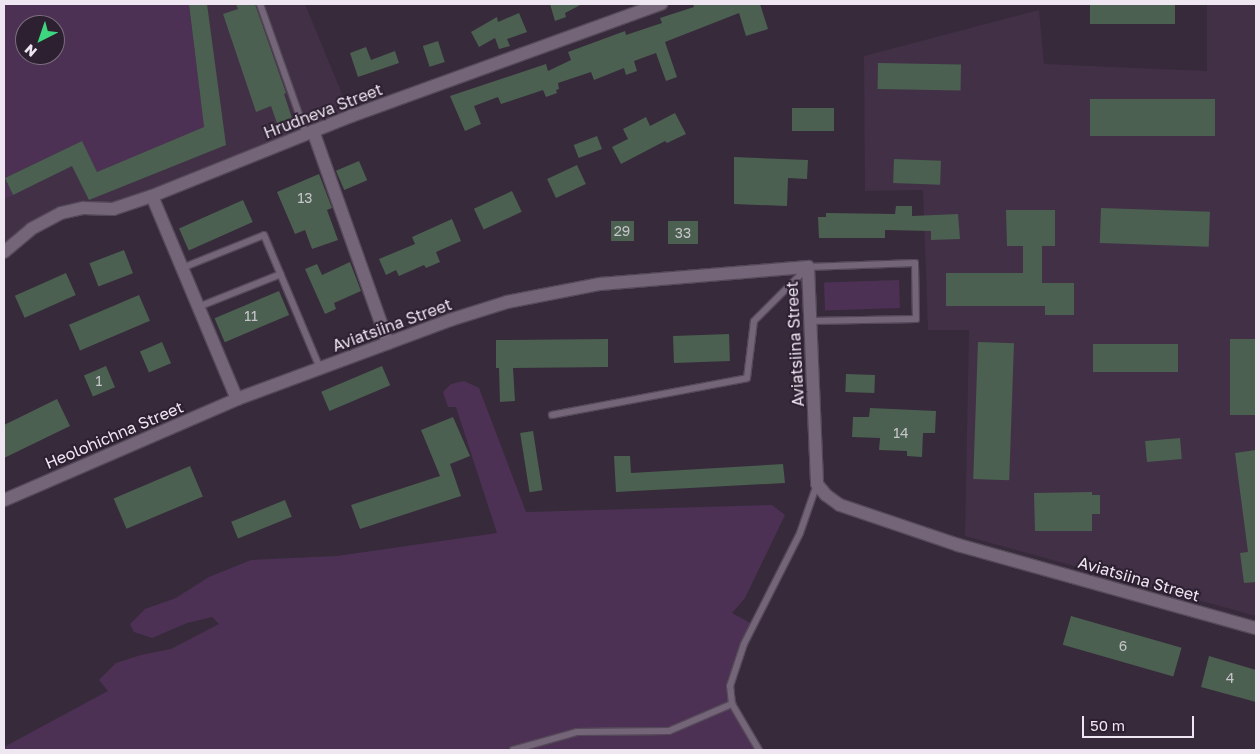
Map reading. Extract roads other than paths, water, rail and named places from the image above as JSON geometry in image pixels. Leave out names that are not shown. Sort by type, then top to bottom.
[{"type":"street","name":"Hrudneva Street","points":[[4,252],[30,229],[61,213],[83,208],[113,209],[152,196],[309,133],[661,4]]},
{"type":"street","points":[[309,133],[388,343]]},
{"type":"street","points":[[152,196],[236,400]]},
{"type":"street","name":"Aviatsiina Street","points":[[236,400],[388,343],[507,302],[600,284],[808,267],[817,484],[826,495],[840,505],[958,545],[1256,628]]},
{"type":"street","name":"Heolohichna Street","points":[[4,500],[236,400]]},
{"type":"lane","points":[[260,4],[309,133]]},
{"type":"lane","points":[[182,268],[264,234],[320,368]]},
{"type":"lane","points":[[552,415],[747,378],[754,321],[808,267],[915,263],[916,319],[810,321]]},
{"type":"lane","points":[[198,307],[281,274]]},
{"type":"lane","points":[[759,750],[732,704],[730,686],[744,644],[800,533],[817,484]]},
{"type":"lane","points":[[513,750],[577,732],[668,732],[732,704]]}]
